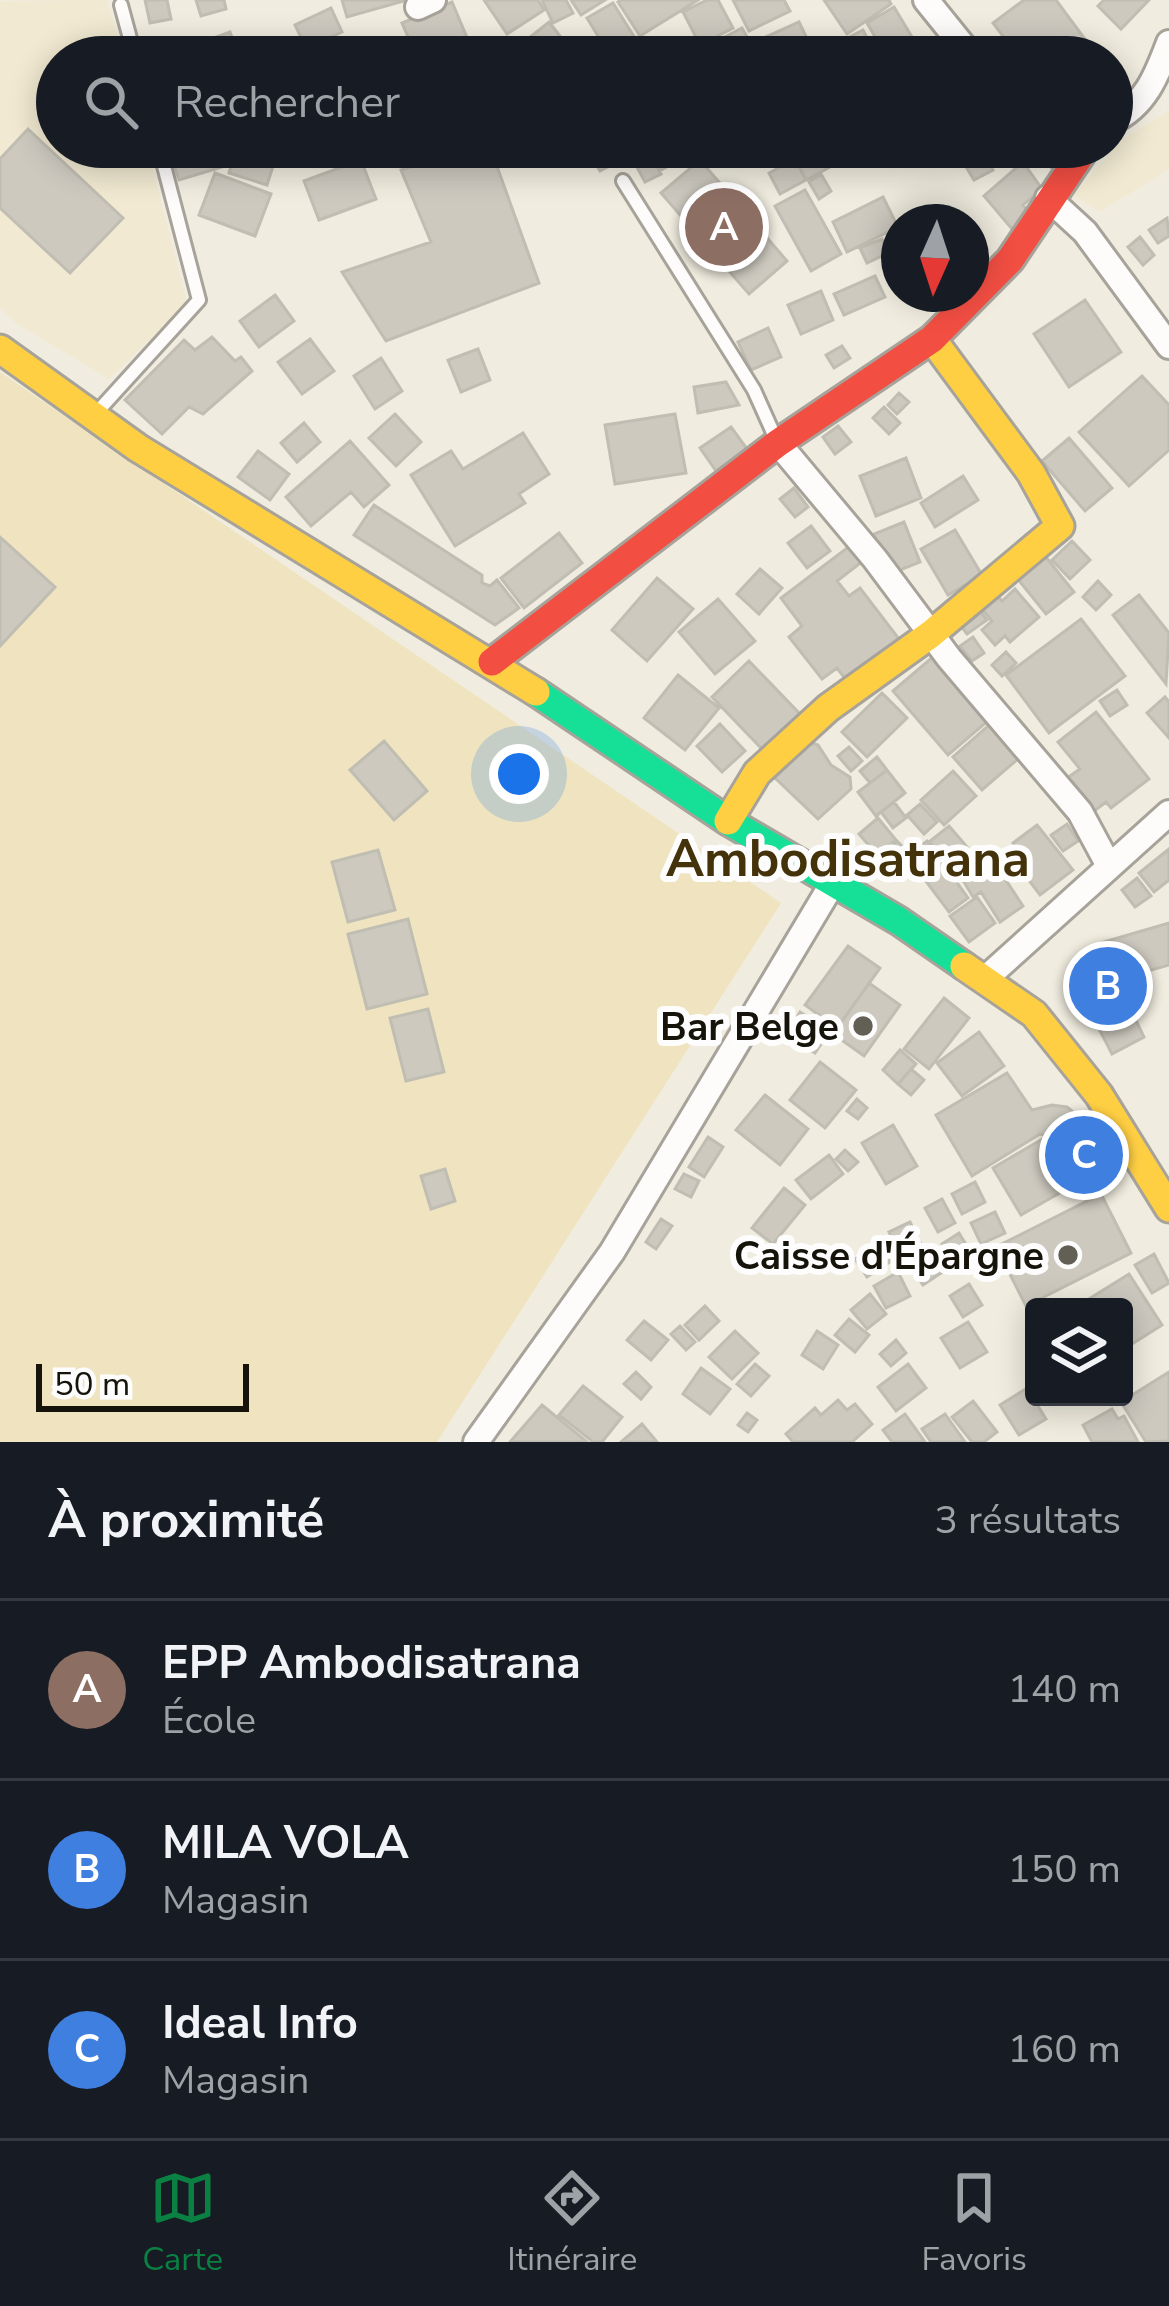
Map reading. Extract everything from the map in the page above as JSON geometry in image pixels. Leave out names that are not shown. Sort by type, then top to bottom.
[{"type":"main road","points":[[493,662],[778,443],[932,339],[1010,260],[1070,168]]},
{"type":"main road","points":[[728,821],[758,773],[828,708],[931,634],[1060,526],[1031,473],[932,339]]},
{"type":"main road","points":[[0,349],[138,448],[493,662],[728,821],[834,881],[1034,1014],[1099,1095],[1169,1208]]},
{"type":"street","points":[[926,0],[955,36]]},
{"type":"street","points":[[1133,110],[1161,88],[1169,43]]},
{"type":"street","points":[[1048,198],[1085,232],[1169,346]]},
{"type":"street","points":[[778,443],[1080,812],[1108,866]]},
{"type":"street","points":[[985,979],[1169,813]]},
{"type":"street","points":[[476,1442],[613,1252],[834,881]]},
{"type":"lane","points":[[121,4],[129,36]]},
{"type":"lane","points":[[93,416],[199,300],[164,168]]},
{"type":"lane","points":[[623,182],[754,390],[778,443]]},
{"type":"shaded area","points":[[107,0],[118,36],[36,36],[36,168],[152,168],[187,303],[109,379],[14,322],[0,308],[0,1]]},
{"type":"shaded area","points":[[1169,110],[1169,169],[1100,212],[1073,195],[1097,168],[1133,168],[1133,133]]},
{"type":"shaded area","points":[[0,372],[781,903],[437,1442],[0,1442]]},
{"type":"building","points":[[145,0],[167,0],[171,19],[150,23]]},
{"type":"building","points":[[196,0],[224,0],[226,9],[201,16]]},
{"type":"building","points":[[342,0],[407,0],[347,17]]},
{"type":"building","points":[[484,0],[538,0],[544,10],[507,34]]},
{"type":"building","points":[[542,0],[566,0],[573,13],[553,23]]},
{"type":"building","points":[[571,0],[605,0],[581,15]]},
{"type":"building","points":[[621,0],[698,0],[640,36]]},
{"type":"building","points":[[718,0],[733,28],[717,36],[695,36],[683,12]]},
{"type":"building","points":[[733,0],[784,0],[790,11],[749,31]]},
{"type":"building","points":[[824,0],[889,0],[891,4],[847,34]]},
{"type":"building","points":[[1024,0],[1056,0],[1083,36],[1003,36],[993,23]]},
{"type":"building","points":[[1104,0],[1149,0],[1121,29],[1098,6]]},
{"type":"building","points":[[452,2],[466,36],[408,36],[402,23]]},
{"type":"building","points":[[613,3],[634,36],[598,36],[587,18]]},
{"type":"building","points":[[894,7],[911,36],[875,36],[867,23]]},
{"type":"building","points":[[331,8],[342,32],[300,36],[295,25]]},
{"type":"building","points":[[549,22],[560,36],[531,36]]},
{"type":"building","points":[[799,22],[806,36],[768,36]]},
{"type":"building","points":[[28,129],[36,136],[36,168],[70,168],[123,218],[70,273],[0,208],[0,159]]},
{"type":"building","points":[[175,168],[219,168],[179,180]]},
{"type":"building","points":[[231,168],[272,168],[267,185],[229,173]]},
{"type":"building","points":[[339,168],[364,168],[376,199],[319,220],[304,181]]},
{"type":"building","points":[[498,168],[539,283],[386,341],[342,272],[431,242],[401,170]]},
{"type":"building","points":[[637,168],[658,168],[661,174],[645,182]]},
{"type":"building","points":[[691,168],[707,168],[787,261],[749,294],[661,193]]},
{"type":"building","points":[[800,168],[828,168],[806,180]]},
{"type":"building","points":[[800,168],[806,180],[780,194],[769,173]]},
{"type":"building","points":[[967,168],[992,168],[993,170],[974,180]]},
{"type":"building","points":[[1016,168],[1027,168],[1042,189],[1023,205],[1030,214],[1012,229],[984,196]]},
{"type":"building","points":[[215,173],[271,194],[255,236],[199,215]]},
{"type":"building","points":[[821,174],[831,191],[819,199],[809,182]]},
{"type":"building","points":[[805,190],[841,254],[811,271],[775,206]]},
{"type":"building","points":[[883,197],[886,204],[881,204],[881,235],[847,252],[833,222]]},
{"type":"building","points":[[1167,218],[1169,236],[1158,243],[1149,230]]},
{"type":"building","points":[[1140,237],[1154,255],[1143,265],[1128,247]]},
{"type":"building","points":[[881,239],[881,256],[867,263],[860,248]]},
{"type":"building","points":[[875,276],[881,289],[881,299],[844,315],[834,294]]},
{"type":"building","points":[[821,291],[833,320],[801,334],[788,305]]},
{"type":"building","points":[[275,295],[294,321],[259,347],[240,321]]},
{"type":"building","points":[[1085,300],[1121,352],[1069,387],[1034,334]]},
{"type":"building","points":[[768,328],[781,357],[751,370],[738,342]]},
{"type":"building","points":[[212,337],[252,371],[203,414],[189,407],[162,434],[125,400],[184,340],[195,350]]},
{"type":"building","points":[[310,339],[334,371],[302,394],[278,362]]},
{"type":"building","points":[[842,346],[850,358],[834,368],[826,355]]},
{"type":"building","points":[[478,349],[490,380],[461,392],[448,360]]},
{"type":"building","points":[[381,358],[402,391],[375,409],[354,376]]},
{"type":"building","points":[[1142,376],[1169,405],[1169,450],[1129,486],[1079,432]]},
{"type":"building","points":[[726,382],[739,405],[698,413],[694,387]]},
{"type":"building","points":[[899,393],[909,402],[897,414],[888,405]]},
{"type":"building","points":[[884,407],[900,423],[889,434],[873,418]]},
{"type":"building","points":[[395,414],[421,442],[396,466],[369,438]]},
{"type":"building","points":[[675,414],[686,473],[615,484],[605,425]]},
{"type":"building","points":[[304,423],[320,442],[297,462],[281,443]]},
{"type":"building","points":[[838,426],[851,442],[835,454],[823,437]]},
{"type":"building","points":[[731,427],[747,449],[716,471],[700,448]]},
{"type":"building","points":[[523,433],[549,474],[519,494],[525,503],[455,546],[411,475],[451,451],[463,469]]},
{"type":"building","points":[[1069,438],[1112,488],[1085,511],[1042,461]]},
{"type":"building","points":[[350,441],[389,485],[364,507],[351,492],[311,526],[286,497]]},
{"type":"building","points":[[258,451],[289,474],[270,500],[238,477]]},
{"type":"building","points":[[906,458],[921,498],[876,516],[860,476]]},
{"type":"building","points":[[963,476],[978,500],[935,527],[921,503]]},
{"type":"building","points":[[794,488],[808,507],[795,517],[780,499]]},
{"type":"building","points":[[374,505],[482,575],[482,583],[490,586],[497,580],[519,608],[495,625],[354,535]]},
{"type":"building","points":[[904,522],[920,562],[890,574],[874,534]]},
{"type":"building","points":[[811,526],[830,551],[807,568],[788,543]]},
{"type":"building","points":[[955,530],[982,575],[948,595],[921,549]]},
{"type":"building","points":[[559,533],[582,563],[524,608],[501,578]]},
{"type":"building","points":[[0,537],[55,587],[0,646]]},
{"type":"building","points":[[1072,541],[1090,560],[1070,579],[1052,560]]},
{"type":"building","points":[[851,545],[863,561],[837,581],[849,596],[860,588],[899,639],[846,680],[837,668],[822,679],[789,637],[802,626],[781,598]]},
{"type":"building","points":[[1045,556],[1074,592],[1046,614],[1017,578]]},
{"type":"building","points":[[760,569],[782,588],[759,614],[737,594]]},
{"type":"building","points":[[657,578],[693,609],[647,661],[612,630]]},
{"type":"building","points":[[1098,581],[1111,595],[1096,610],[1083,597]]},
{"type":"building","points":[[1015,589],[1039,617],[1010,642],[1005,636],[995,645],[982,630],[992,621],[979,605],[994,592],[1002,601]]},
{"type":"building","points":[[1139,595],[1169,633],[1166,684],[1113,615]]},
{"type":"building","points":[[718,599],[755,641],[715,674],[679,632]]},
{"type":"building","points":[[976,606],[987,620],[967,634],[957,621]]},
{"type":"building","points":[[1081,619],[1125,676],[1049,733],[1006,675]]},
{"type":"building","points":[[973,637],[984,653],[972,661],[960,646]]},
{"type":"building","points":[[1006,652],[1016,663],[1002,676],[992,665]]},
{"type":"building","points":[[935,655],[990,719],[948,755],[893,691]]},
{"type":"building","points":[[749,661],[800,714],[763,750],[712,697]]},
{"type":"building","points":[[678,675],[719,708],[685,750],[644,718]]},
{"type":"building","points":[[1117,690],[1127,705],[1110,716],[1100,701]]},
{"type":"building","points":[[882,693],[907,718],[867,757],[842,732]]},
{"type":"building","points":[[1165,697],[1169,702],[1169,738],[1147,713]]},
{"type":"building","points":[[1096,712],[1149,779],[1111,808],[1106,802],[1093,812],[1067,778],[1080,769],[1058,742]]},
{"type":"building","points":[[720,724],[745,751],[722,772],[697,746]]},
{"type":"building","points":[[989,725],[1019,758],[982,790],[953,757]]},
{"type":"building","points":[[384,741],[427,791],[394,820],[350,770]]},
{"type":"building","points":[[812,743],[831,765],[850,777],[851,789],[818,819],[773,776]]},
{"type":"building","points":[[849,747],[862,761],[851,771],[838,756]]},
{"type":"building","points":[[877,757],[887,770],[870,783],[860,771]]},
{"type":"building","points":[[887,770],[905,793],[876,816],[858,792]]},
{"type":"building","points":[[953,771],[976,796],[944,825],[921,800]]},
{"type":"building","points":[[894,802],[906,818],[893,828],[881,812]]},
{"type":"building","points":[[920,804],[937,822],[924,834],[907,815]]},
{"type":"building","points":[[878,818],[896,840],[877,855],[859,834]]},
{"type":"building","points":[[1067,824],[1078,841],[1063,851],[1051,835]]},
{"type":"building","points":[[1037,825],[1073,870],[1040,895],[1018,866],[1026,860],[1013,843]]},
{"type":"building","points":[[949,826],[974,855],[955,871],[929,842]]},
{"type":"building","points":[[897,841],[907,851],[895,864],[885,855]]},
{"type":"building","points":[[927,841],[968,898],[949,912],[907,856]]},
{"type":"building","points":[[1169,849],[1169,880],[1154,892],[1139,873]]},
{"type":"building","points":[[378,850],[395,910],[348,922],[332,862]]},
{"type":"building","points":[[994,862],[1023,906],[1000,922],[981,892],[973,897],[964,882]]},
{"type":"building","points":[[1137,878],[1151,896],[1135,907],[1122,890]]},
{"type":"building","points":[[977,897],[995,923],[969,942],[950,916]]},
{"type":"building","points":[[408,919],[427,994],[367,1009],[348,934]]},
{"type":"building","points":[[1169,923],[1169,965],[1127,977],[1134,1000],[1099,1014],[1088,977],[1088,958],[1100,943]]},
{"type":"building","points":[[848,946],[880,968],[837,1028],[805,1005]]},
{"type":"building","points":[[869,983],[900,1005],[864,1056],[833,1034]]},
{"type":"building","points":[[944,998],[969,1018],[929,1069],[904,1049]]},
{"type":"building","points":[[1130,1008],[1144,1037],[1112,1054],[1097,1025]]},
{"type":"building","points":[[428,1009],[444,1072],[406,1081],[390,1018]]},
{"type":"building","points":[[800,1012],[830,1031],[815,1053],[786,1035]]},
{"type":"building","points":[[979,1032],[1004,1066],[962,1096],[937,1063]]},
{"type":"building","points":[[900,1050],[916,1064],[898,1084],[883,1070]]},
{"type":"building","points":[[820,1062],[856,1090],[825,1128],[790,1100]]},
{"type":"building","points":[[911,1069],[924,1080],[911,1095],[898,1084]]},
{"type":"building","points":[[1007,1073],[1032,1110],[1052,1105],[1067,1107],[1077,1115],[1110,1174],[1079,1191],[1067,1158],[1051,1137],[1040,1134],[972,1176],[936,1115]]},
{"type":"building","points":[[765,1095],[808,1129],[780,1165],[736,1130]]},
{"type":"building","points":[[857,1099],[867,1108],[858,1119],[847,1111]]},
{"type":"building","points":[[893,1125],[917,1166],[886,1184],[862,1143]]},
{"type":"building","points":[[708,1137],[723,1147],[704,1177],[689,1167]]},
{"type":"building","points":[[1044,1138],[1072,1186],[1021,1215],[993,1168]]},
{"type":"building","points":[[845,1150],[858,1162],[848,1171],[836,1159]]},
{"type":"building","points":[[829,1155],[843,1174],[811,1199],[796,1180]]},
{"type":"building","points":[[445,1169],[455,1201],[431,1209],[421,1176]]},
{"type":"building","points":[[684,1174],[699,1181],[691,1197],[675,1189]]},
{"type":"building","points":[[975,1182],[985,1202],[962,1214],[952,1194]]},
{"type":"building","points":[[784,1188],[805,1205],[773,1244],[752,1228]]},
{"type":"building","points":[[1101,1194],[1131,1253],[1042,1298],[1025,1298],[1025,1304],[996,1247]]},
{"type":"building","points":[[942,1199],[955,1223],[938,1232],[925,1208]]},
{"type":"building","points":[[995,1212],[1005,1233],[981,1244],[971,1223]]},
{"type":"building","points":[[661,1219],[672,1226],[656,1249],[646,1242]]},
{"type":"building","points":[[910,1222],[920,1242],[900,1253],[889,1232]]},
{"type":"building","points":[[959,1233],[970,1251],[953,1262],[942,1244]]},
{"type":"building","points":[[880,1244],[891,1261],[867,1277],[855,1259]]},
{"type":"building","points":[[926,1251],[941,1273],[923,1285],[908,1264]]},
{"type":"building","points":[[1154,1254],[1169,1283],[1152,1293],[1135,1265]]},
{"type":"building","points":[[898,1272],[910,1296],[886,1308],[874,1286]]},
{"type":"building","points":[[1129,1274],[1162,1325],[1133,1343],[1133,1298],[1090,1298]]},
{"type":"building","points":[[969,1284],[982,1305],[963,1317],[950,1296]]},
{"type":"building","points":[[870,1294],[886,1314],[867,1329],[851,1310]]},
{"type":"building","points":[[705,1306],[719,1321],[699,1340],[685,1325]]},
{"type":"building","points":[[849,1319],[869,1335],[855,1352],[835,1335]]},
{"type":"building","points":[[644,1321],[668,1340],[651,1360],[627,1340]]},
{"type":"building","points":[[968,1322],[987,1352],[960,1368],[941,1338]]},
{"type":"building","points":[[680,1326],[695,1342],[686,1350],[671,1334]]},
{"type":"building","points":[[735,1331],[758,1353],[732,1379],[709,1357]]},
{"type":"building","points":[[817,1331],[838,1345],[823,1369],[802,1355]]},
{"type":"building","points":[[896,1340],[906,1353],[891,1366],[880,1354]]},
{"type":"building","points":[[755,1364],[769,1376],[751,1396],[737,1384]]},
{"type":"building","points":[[908,1364],[926,1388],[896,1411],[878,1387]]},
{"type":"building","points":[[701,1368],[730,1389],[710,1414],[683,1394]]},
{"type":"building","points":[[636,1372],[651,1387],[641,1399],[624,1384]]},
{"type":"building","points":[[1169,1372],[1169,1441],[1146,1442],[1124,1406],[1133,1406],[1133,1394]]},
{"type":"building","points":[[583,1386],[622,1417],[602,1442],[593,1442],[559,1415]]},
{"type":"building","points":[[1025,1389],[1025,1406],[1038,1406],[1046,1419],[1019,1435],[1000,1405]]},
{"type":"building","points":[[838,1400],[847,1410],[855,1404],[872,1424],[852,1442],[793,1442],[786,1434],[815,1408],[821,1415]]},
{"type":"building","points":[[973,1401],[997,1432],[984,1442],[972,1442],[952,1417]]},
{"type":"building","points":[[542,1405],[587,1442],[510,1442]]},
{"type":"building","points":[[1112,1409],[1118,1419],[1124,1416],[1138,1442],[1092,1442],[1083,1425]]},
{"type":"building","points":[[747,1413],[757,1420],[748,1432],[738,1425]]},
{"type":"building","points":[[905,1414],[925,1442],[892,1442],[883,1430]]},
{"type":"building","points":[[945,1414],[965,1442],[931,1442],[922,1429]]},
{"type":"building","points":[[642,1424],[657,1442],[621,1442]]},
{"type":"traffic: fast","points":[[536,692],[728,821],[899,921],[964,966]]},
{"type":"traffic: slow","points":[[728,821],[757,773],[828,708],[931,634],[1060,526],[1031,473],[932,339]]},
{"type":"traffic: slow","points":[[0,349],[138,448],[536,692]]},
{"type":"traffic: slow","points":[[964,966],[1034,1014],[1099,1095],[1169,1208]]},
{"type":"traffic: jam","points":[[492,662],[778,443],[932,339],[1010,260],[1072,168]]},
{"type":"place","name":"EPP Ambodisatrana","points":[[724,227]]},
{"type":"place","name":"MILA VOLA","points":[[1108,986]]},
{"type":"place","name":"Bar Belge","points":[[863,1026]]},
{"type":"place","name":"Ideal Info","points":[[1084,1155]]},
{"type":"place","name":"Caisse d'Épargne","points":[[1068,1255]]},
{"type":"district","name":"Ambodisatrana","points":[[848,858]]}]
